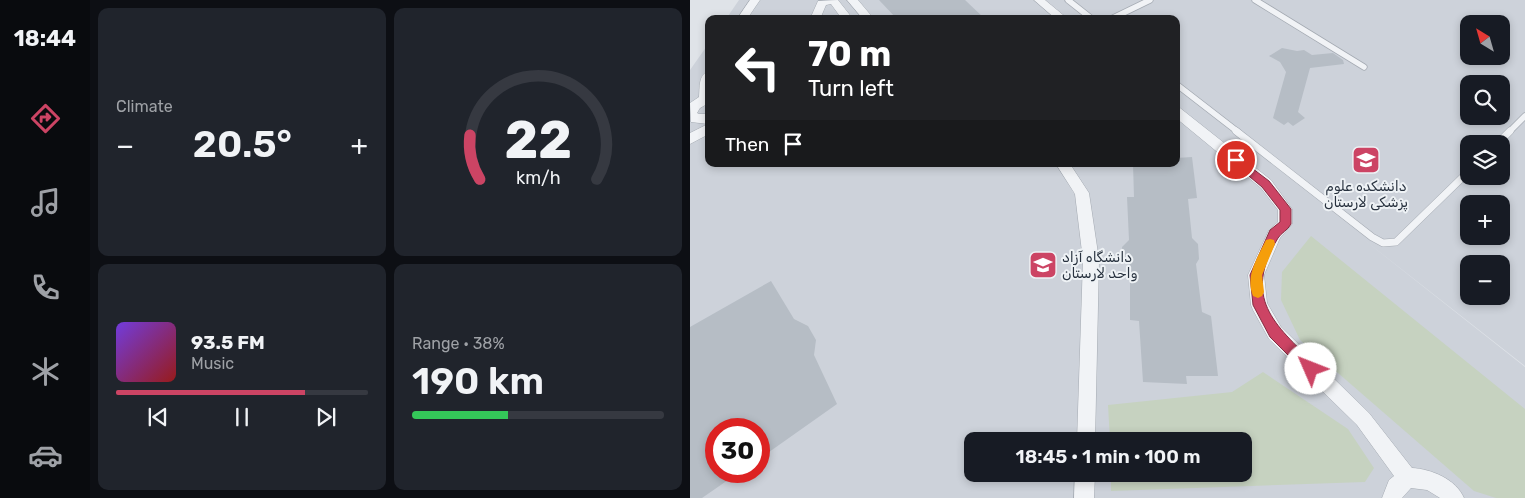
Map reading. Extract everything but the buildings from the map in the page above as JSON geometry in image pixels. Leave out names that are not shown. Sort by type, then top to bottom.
[{"type":"street","points":[[745,15],[755,0]]},
{"type":"street","points":[[816,15],[822,3],[832,0],[845,15]]},
{"type":"street","points":[[852,0],[865,15]]},
{"type":"street","points":[[1039,0],[1058,15]]},
{"type":"street","points":[[692,117],[705,101]]},
{"type":"street","points":[[1180,114],[1266,184],[1285,209],[1285,224],[1274,234],[1256,275],[1259,305],[1275,333],[1363,419],[1408,479]]},
{"type":"street","points":[[692,117],[705,119]]},
{"type":"street","points":[[690,139],[705,130]]},
{"type":"street","points":[[1065,167],[1082,193],[1091,260],[1086,432]]},
{"type":"street","points":[[1392,498],[1399,484],[1408,479],[1419,478],[1430,480],[1442,487],[1454,498]]},
{"type":"street","points":[[1084,498],[1085,482]]},
{"type":"lane","points":[[1068,0],[1087,15]]},
{"type":"lane","points":[[1120,15],[1150,0]]},
{"type":"lane","points":[[1255,0],[1364,67]]},
{"type":"lane","points":[[1180,87],[1372,237],[1384,244],[1396,242],[1460,180]]},
{"type":"lane","points":[[1506,135],[1525,116]]},
{"type":"shaded area","name":"دانشگاه آزاد واحد لارستان","points":[[739,0],[1525,0],[1525,366],[1358,235],[1525,367],[1525,498],[690,498],[690,70],[705,49],[705,167],[1180,167],[1180,15],[729,15]]},
{"type":"green space","points":[[1311,236],[1525,409],[1525,498],[1496,498],[1474,491],[1300,340],[1281,300],[1282,272]]},
{"type":"green space","points":[[1263,372],[1348,429],[1374,468],[1365,482],[1111,491],[1111,482],[1252,482],[1252,432],[1110,432],[1108,405],[1232,392]]},
{"type":"slow traffic","points":[[1258,292],[1256,275],[1270,244]]},
{"type":"place","name":"دانشکده علوم پزشکی لارستان","points":[[1366,160]]},
{"type":"place","name":"دانشگاه آزاد واحد لارستان","points":[[1043,265]]},
{"type":"route","points":[[1236,160],[1266,184],[1285,209],[1285,224],[1274,234],[1256,275],[1259,305],[1275,333],[1311,369]]}]
